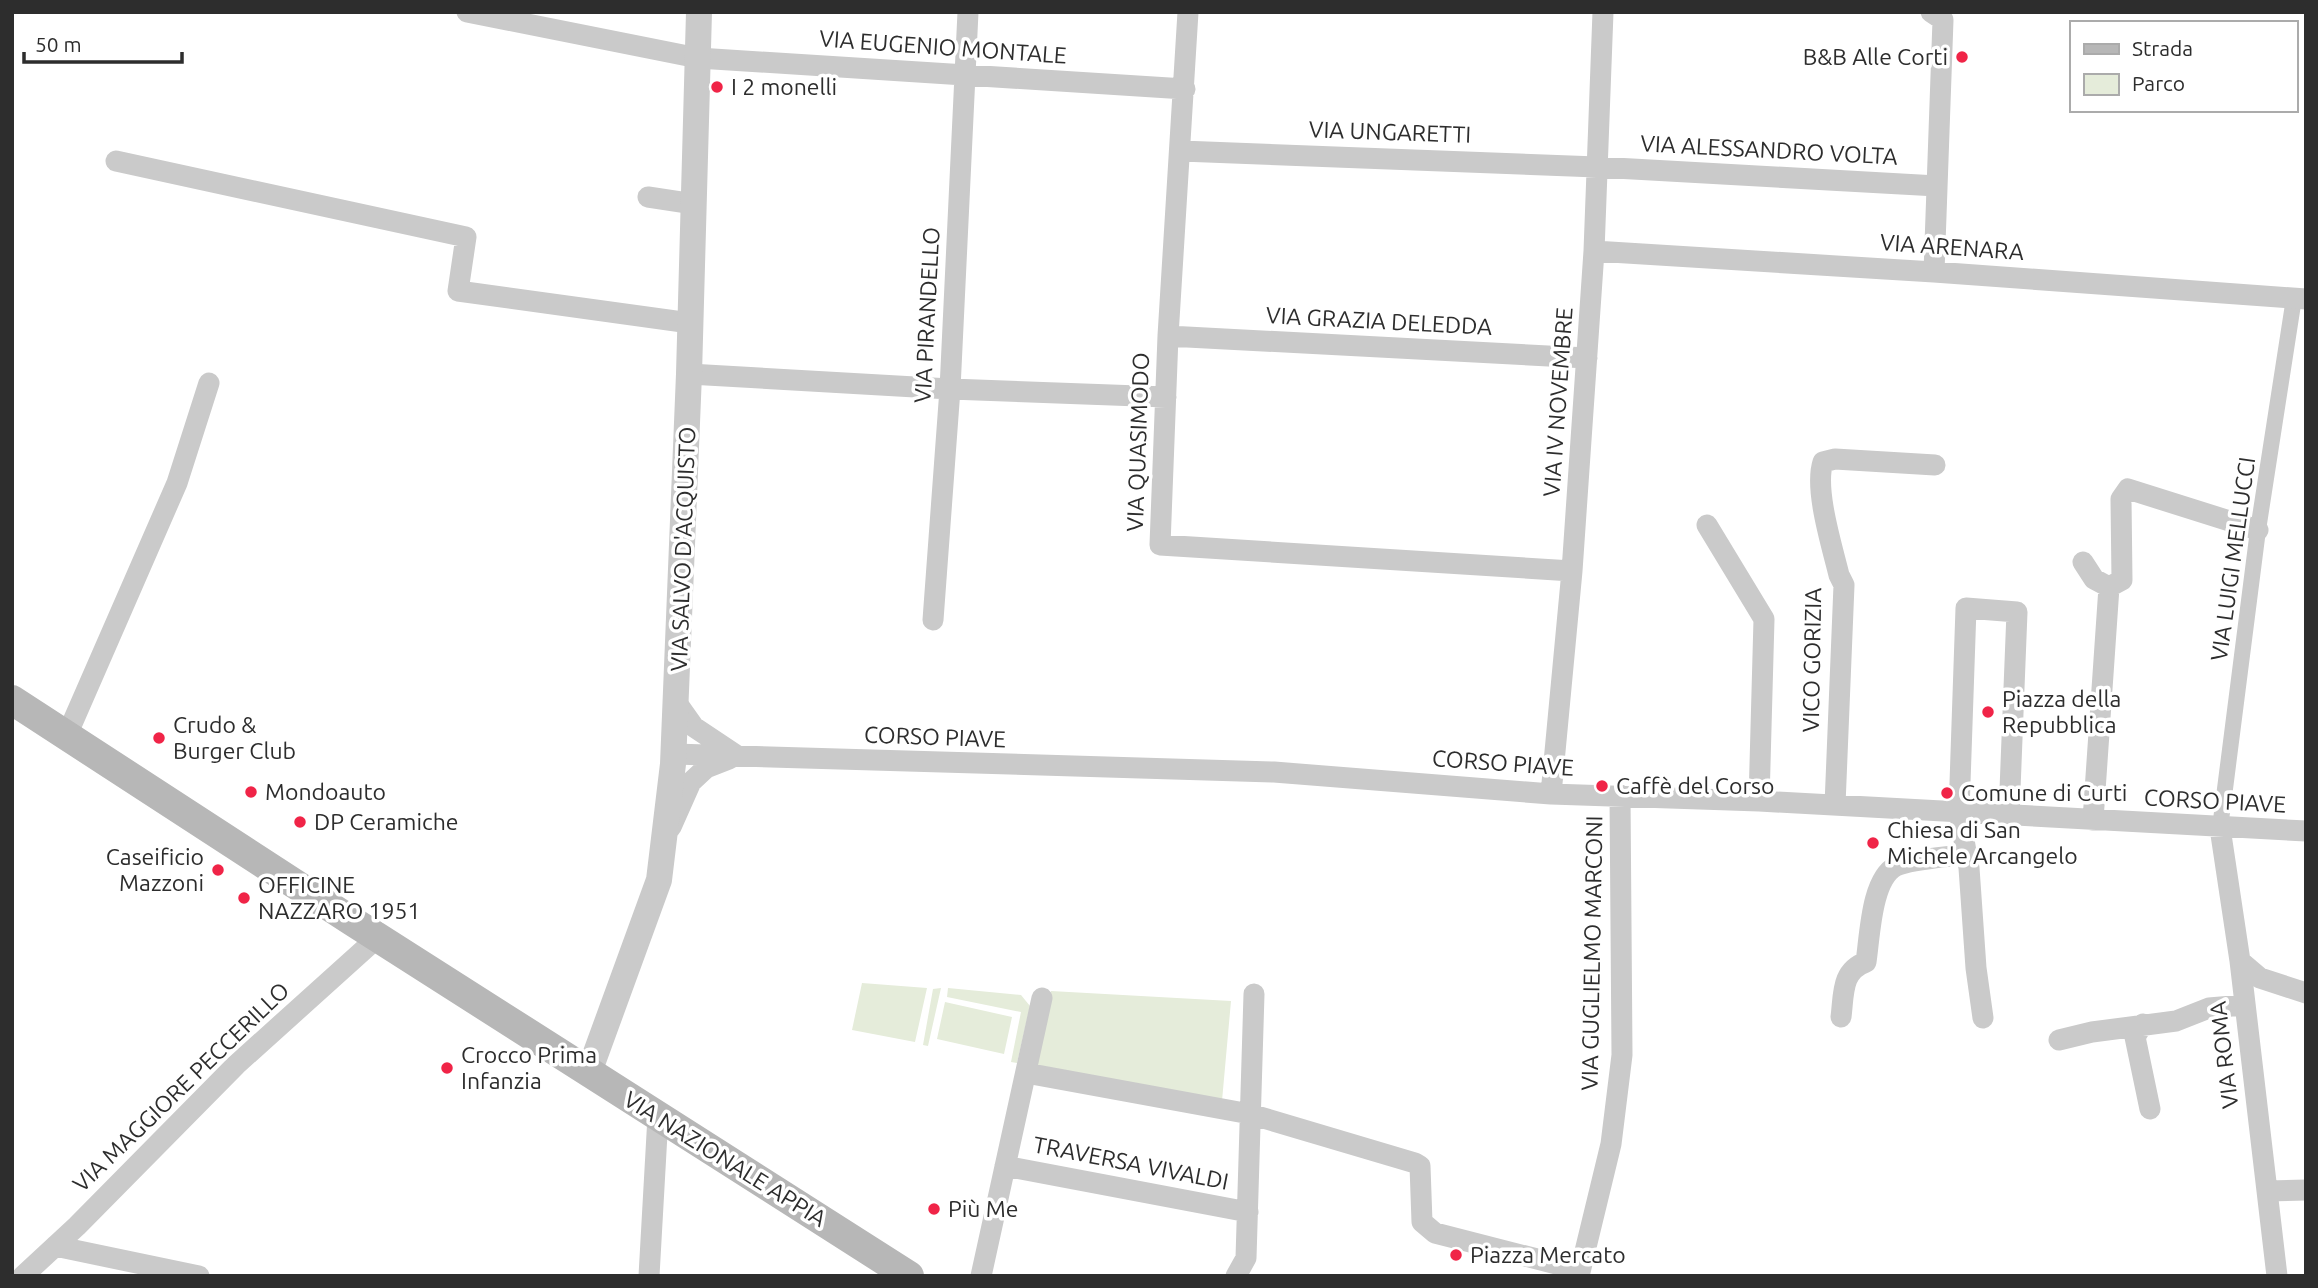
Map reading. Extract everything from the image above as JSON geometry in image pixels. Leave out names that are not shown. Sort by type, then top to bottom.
[{"type":"main road","name":"VIA NAZIONALE APPIA","points":[[12,700],[377,938],[909,1276]]},
{"type":"street","name":"VIA EUGENIO MONTALE","points":[[467,12],[698,58],[1185,89]]},
{"type":"street","name":"VIA SALVO D'ACQUISTO","points":[[589,1072],[659,880],[674,754],[691,323],[699,12]]},
{"type":"street","name":"VIA PIRANDELLO","points":[[933,620],[950,389],[968,12]]},
{"type":"street","name":"VIA QUASIMODO","points":[[1188,12],[1168,336],[1160,545],[1572,571]]},
{"type":"street","name":"VIA IV NOVEMBRE","points":[[1551,794],[1572,571],[1587,358],[1603,12]]},
{"type":"street","points":[[1931,12],[1943,20],[1934,272]]},
{"type":"street","name":"VIA UNGARETTI","points":[[1181,151],[1597,167]]},
{"type":"street","points":[[116,161],[466,237],[458,291],[691,323]]},
{"type":"street","name":"VIA ALESSANDRO VOLTA","points":[[1597,167],[1937,186]]},
{"type":"street","points":[[648,197],[694,204]]},
{"type":"street","name":"VIA ARENARA","points":[[1594,251],[1934,272],[2300,299]]},
{"type":"street","name":"VIA LUIGI MELLUCCI","points":[[2220,828],[2258,530],[2300,299]]},
{"type":"street","name":"VIA GRAZIA DELEDDA","points":[[1168,336],[1587,358]]},
{"type":"street","points":[[689,374],[950,389],[1166,397]]},
{"type":"street","points":[[66,734],[177,483],[209,383]]},
{"type":"street","name":"VICO GORIZIA","points":[[1835,805],[1844,585],[1839,575],[1819,474],[1823,462],[1835,458],[1935,465]]},
{"type":"street","points":[[2109,587],[2122,580],[2121,499],[2128,488],[2258,530]]},
{"type":"street","points":[[1707,525],[1764,619],[1759,801]]},
{"type":"street","points":[[2083,562],[2094,579],[2109,587]]},
{"type":"street","points":[[2093,820],[2109,587]]},
{"type":"street","points":[[1983,1018],[1976,968],[1967,854],[1959,813],[1966,608],[2017,612],[2009,816]]},
{"type":"street","points":[[677,703],[694,727],[738,756]]},
{"type":"street","name":"CORSO PIAVE","points":[[674,754],[1274,772],[1551,794],[1759,801],[2306,831]]},
{"type":"street","name":"CORSO PIAVE","points":[[662,852],[691,782],[706,768],[738,756]]},
{"type":"street","name":"VIA GUGLIELMO MARCONI","points":[[1580,1274],[1611,1144],[1622,1055],[1620,795]]},
{"type":"street","name":"VIA ROMA","points":[[2220,828],[2240,961],[2277,1276]]},
{"type":"street","points":[[1841,1017],[1848,974],[1856,966],[1866,962],[1877,891],[1888,871],[1899,864],[1967,854]]},
{"type":"street","name":"VIA MAGGIORE PECCERILLO","points":[[23,1276],[236,1065],[377,938]]},
{"type":"street","points":[[2240,961],[2260,978],[2306,993]]},
{"type":"street","points":[[1236,1276],[1246,1258],[1254,994]]},
{"type":"street","points":[[981,1276],[1042,998]]},
{"type":"street","points":[[2059,1040],[2092,1032],[2176,1021],[2209,1008],[2244,1005]]},
{"type":"street","points":[[2143,1024],[2135,1037],[2150,1109]]},
{"type":"street","points":[[1026,1073],[1250,1114],[1420,1166],[1422,1222],[1435,1234],[1580,1274]]},
{"type":"street","points":[[649,1276],[658,1116]]},
{"type":"street","name":"TRAVERSA VIVALDI","points":[[1005,1166],[1248,1212]]},
{"type":"street","points":[[2267,1191],[2306,1190]]},
{"type":"street","points":[[55,1246],[199,1276]]},
{"type":"green space","points":[[862,983],[927,988],[915,1042],[852,1030]]},
{"type":"green space","points":[[941,988],[928,1046],[923,1045],[933,989]]},
{"type":"green space","points":[[948,988],[1021,995],[1030,1006],[1017,1063],[1011,1062],[1021,1012],[947,997]]},
{"type":"green space","points":[[1051,991],[1231,1001],[1222,1101],[1037,1065]]},
{"type":"green space","points":[[945,1002],[1012,1017],[1004,1054],[937,1039]]},
{"type":"place","name":"B&B Alle Corti","points":[[1962,57]]},
{"type":"place","name":"I 2 monelli","points":[[717,87]]},
{"type":"place","name":"Piazza della Repubblica","points":[[1988,712]]},
{"type":"place","name":"Crudo & Burger Club","points":[[159,738]]},
{"type":"place","name":"Caffè del Corso","points":[[1602,786]]},
{"type":"place","name":"Mondoauto","points":[[251,792]]},
{"type":"place","name":"Comune di Curti","points":[[1947,793]]},
{"type":"place","name":"DP Ceramiche","points":[[300,822]]},
{"type":"place","name":"Chiesa di San Michele Arcangelo","points":[[1873,843]]},
{"type":"place","name":"Caseificio Mazzoni","points":[[218,870]]},
{"type":"place","name":"OFFICINE NAZZARO 1951","points":[[244,898]]},
{"type":"place","name":"Crocco Prima Infanzia","points":[[447,1068]]},
{"type":"place","name":"Più Me","points":[[934,1209]]},
{"type":"place","name":"Piazza Mercato","points":[[1456,1255]]}]
